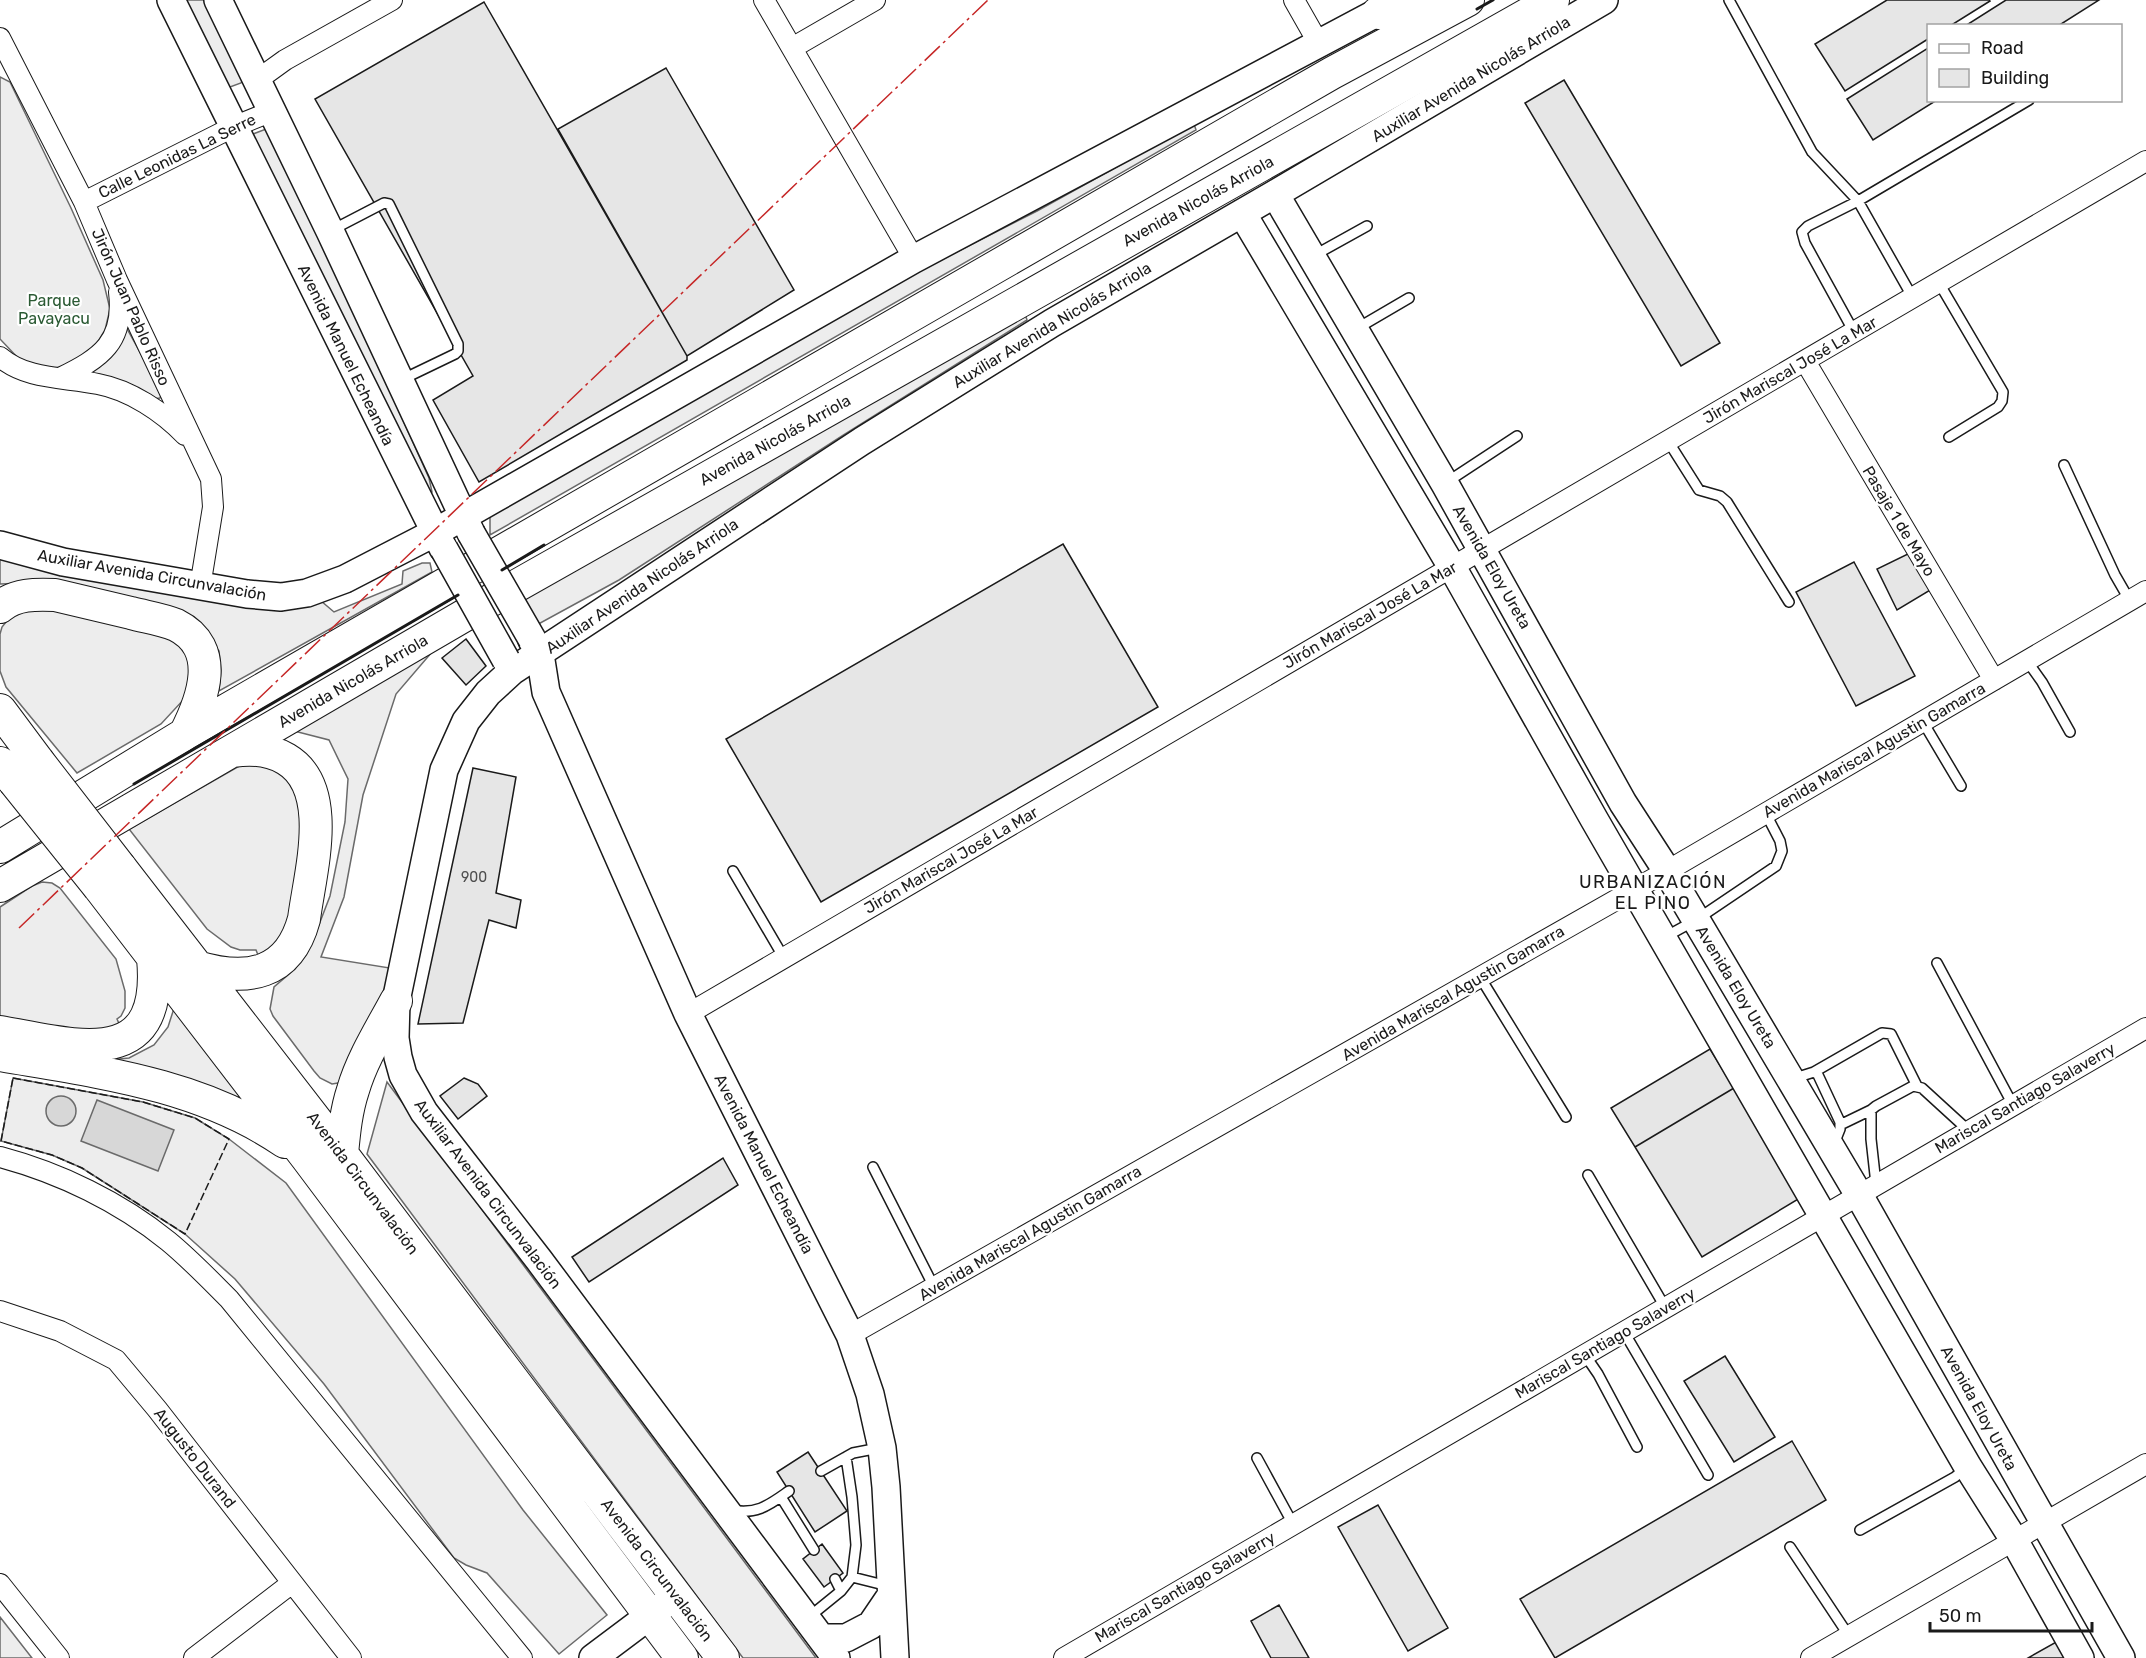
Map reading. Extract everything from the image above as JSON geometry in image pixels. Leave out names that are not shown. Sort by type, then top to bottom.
[{"type":"main road","points":[[1389,7],[1445,0]]},
{"type":"main road","points":[[0,847],[185,734],[1332,72],[1468,0]]},
{"type":"main road","name":"Avenida Nicolás Arriola","points":[[0,886],[465,615],[1553,0]]},
{"type":"main road","points":[[0,607],[17,597],[36,594],[55,595],[170,622],[187,633],[201,650],[205,673],[200,701],[185,734]]},
{"type":"main road","name":"Avenida Circunvalación","points":[[0,710],[38,761],[109,877],[153,958],[307,1158],[682,1658]]},
{"type":"main road","points":[[197,967],[226,974],[241,974],[268,968],[280,962],[288,953],[300,932],[304,919],[316,829],[314,796],[309,783],[302,772],[284,757],[260,749],[233,751]]},
{"type":"main road","name":"Avenida Circunvalación","points":[[7,772],[197,967],[723,1658]]},
{"type":"main road","points":[[0,1032],[75,1046],[103,1045],[125,1038],[141,1025],[151,1010],[154,990],[153,958]]},
{"type":"main road","points":[[342,1155],[353,1089],[396,1001]]},
{"type":"main road","points":[[0,1055],[145,1081],[206,1100],[268,1130],[307,1158]]},
{"type":"street","name":"Avenida Manuel Echeandía","points":[[171,0],[439,541],[509,665],[546,692]]},
{"type":"street","name":"Avenida Manuel Echeandía","points":[[218,0],[270,112],[330,231],[467,525],[536,646],[546,692],[688,1014],[850,1335],[870,1394],[882,1448],[895,1658]]},
{"type":"street","points":[[256,81],[285,60],[392,0]]},
{"type":"street","points":[[764,0],[914,259]]},
{"type":"street","points":[[792,48],[875,0]]},
{"type":"street","points":[[1294,0],[1319,44]]},
{"type":"street","name":"Auxiliar Avenida Nicolás Arriola","points":[[509,665],[1052,323],[1604,0]]},
{"type":"street","points":[[439,541],[914,259],[1389,7]]},
{"type":"street","name":"Jirón Juan Pablo Risso","points":[[2,48],[84,202],[117,280],[211,479],[213,507],[200,587]]},
{"type":"street","name":"Calle Leonidas La Serre","points":[[84,202],[233,127],[270,112]]},
{"type":"street","name":"Jirón Mariscal José La Mar","points":[[688,1014],[2146,162]]},
{"type":"street","name":"Avenida Eloy Ureta","points":[[1275,194],[1445,484],[1623,803],[1667,871],[1777,1056],[1802,1076],[1868,1190],[2044,1523],[2118,1657]]},
{"type":"street","name":"Avenida Eloy Ureta","points":[[1242,213],[1452,567],[1822,1216],[1968,1467],[2014,1540],[2080,1658]]},
{"type":"street","points":[[1292,297],[1318,268]]},
{"type":"street","points":[[60,378],[89,364],[106,349],[117,330],[121,310],[117,280]]},
{"type":"street","points":[[0,357],[12,368],[35,374],[101,384],[133,397],[170,419],[196,446]]},
{"type":"street","name":"Pasaje 1 de Mayo","points":[[1804,361],[1994,680]]},
{"type":"street","points":[[1387,457],[1418,438]]},
{"type":"street","name":"Auxiliar Avenida Circunvalación","points":[[0,545],[63,562],[200,587],[281,597],[308,593],[439,541]]},
{"type":"street","name":"Avenida Mariscal Agustin Gamarra","points":[[850,1335],[1667,871],[2138,596]]},
{"type":"street","points":[[1501,654],[1532,637]]},
{"type":"street","name":"Auxiliar Avenida Circunvalación","points":[[509,665],[465,721],[444,770],[396,1001],[395,1038],[403,1075],[412,1094],[439,1132],[539,1260],[822,1638]]},
{"type":"street","points":[[1594,819],[1623,803]]},
{"type":"street","name":"Mariscal Santiago Salaverry","points":[[1064,1658],[2146,1028]]},
{"type":"street","points":[[1742,1077],[1777,1056]]},
{"type":"street","points":[[0,1157],[50,1172],[83,1187],[126,1212],[159,1235],[198,1268],[229,1299],[522,1658]]},
{"type":"street","name":"Augusto Durand","points":[[0,1311],[60,1330],[116,1360],[157,1409],[351,1658]]},
{"type":"street","points":[[1811,1658],[2146,1464]]},
{"type":"street","points":[[194,1658],[292,1582]]},
{"type":"street","points":[[0,1584],[59,1658]]},
{"type":"street","points":[[822,1638],[846,1638],[871,1625],[890,1592]]},
{"type":"street","points":[[593,1658],[677,1595]]},
{"type":"lane","points":[[1729,0],[1812,152],[1858,201],[1913,298]]},
{"type":"lane","points":[[1854,332],[1804,243],[1802,232],[1808,226],[1858,201],[2026,102]]},
{"type":"lane","points":[[330,231],[384,203],[389,204],[458,344],[458,351],[455,354],[400,380]]},
{"type":"lane","points":[[1318,268],[1367,226]]},
{"type":"lane","points":[[1939,283],[2002,392],[2002,400],[1998,407],[1949,437]]},
{"type":"lane","points":[[1354,330],[1409,298]]},
{"type":"lane","points":[[1445,484],[1517,436]]},
{"type":"lane","points":[[1668,441],[1699,490],[1720,496],[1727,502],[1789,602]]},
{"type":"lane","points":[[2064,465],[2115,575],[2138,596]]},
{"type":"lane","points":[[2027,661],[2042,682],[2070,732]]},
{"type":"lane","points":[[1923,722],[1961,786]]},
{"type":"lane","points":[[1663,938],[1696,920],[1776,866],[1782,851],[1780,841],[1766,814]]},
{"type":"lane","points":[[733,871],[784,958]]},
{"type":"lane","points":[[1936,963],[2013,1105]]},
{"type":"lane","points":[[1480,977],[1566,1117]]},
{"type":"lane","points":[[1802,1076],[1882,1033],[1886,1033],[1891,1034],[1917,1086]]},
{"type":"lane","points":[[1836,1137],[1871,1110],[1913,1086],[1922,1088],[1969,1131]]},
{"type":"lane","points":[[1868,1190],[1871,1110]]},
{"type":"lane","points":[[873,1167],[934,1287]]},
{"type":"lane","points":[[1588,1175],[1665,1307]]},
{"type":"lane","points":[[1624,1332],[1708,1475]]},
{"type":"lane","points":[[1585,1354],[1637,1447]]},
{"type":"lane","points":[[821,1471],[846,1457],[871,1448],[882,1448]]},
{"type":"lane","points":[[822,1638],[841,1591],[852,1577],[856,1545],[846,1457]]},
{"type":"lane","points":[[1257,1458],[1293,1524]]},
{"type":"lane","points":[[1860,1530],[1968,1467]]},
{"type":"lane","points":[[726,1509],[750,1512],[760,1509],[785,1494],[814,1550]]},
{"type":"lane","points":[[1790,1547],[1849,1636]]},
{"type":"lane","points":[[852,1577],[890,1592]]},
{"type":"lane","points":[[835,1579],[841,1591]]},
{"type":"shaded area","points":[[179,0],[207,0],[244,78],[241,83],[230,87],[222,85]]},
{"type":"shaded area","name":"Parque Pavayacu","points":[[0,77],[10,82],[71,208],[103,280],[110,309],[105,330],[96,345],[66,367],[48,368],[29,364],[18,358],[0,339]]},
{"type":"shaded area","points":[[1194,124],[1196,130],[490,535],[490,516],[837,313],[1037,211]]},
{"type":"shaded area","points":[[266,129],[274,133],[429,478],[432,492],[428,496],[250,141],[253,134]]},
{"type":"shaded area","points":[[1024,311],[1027,320],[619,580],[533,627],[516,601]]},
{"type":"shaded area","points":[[126,327],[162,392],[160,398],[152,399],[83,372]]},
{"type":"shaded area","points":[[0,554],[321,601],[334,612],[402,584],[403,571],[422,563],[430,563],[432,572],[219,691],[221,670],[219,651],[208,636],[26,583],[0,584]]},
{"type":"shaded area","points":[[23,610],[62,610],[179,641],[192,664],[186,697],[161,724],[77,773],[6,687],[0,671],[2,627],[10,617]]},
{"type":"shaded area","points":[[438,645],[396,694],[363,795],[344,897],[321,957],[390,968],[381,1002],[344,1082],[332,1084],[320,1078],[314,1071],[270,1009],[274,987],[295,969],[312,943],[330,896],[345,822],[348,779],[329,740],[294,731]]},
{"type":"shaded area","points":[[249,763],[287,771],[307,808],[287,941],[258,955],[256,950],[240,950],[231,947],[207,929],[129,829],[241,765]]},
{"type":"shaded area","points":[[42,882],[52,883],[60,888],[116,959],[125,991],[125,1008],[117,1019],[121,1028],[113,1033],[0,1022],[0,907]]},
{"type":"shaded area","points":[[176,1002],[263,1119],[99,1061],[129,1058],[154,1045],[168,1027]]},
{"type":"shaded area","points":[[13,1078],[143,1102],[195,1118],[229,1139],[286,1183],[523,1510],[607,1615],[559,1654],[487,1573],[454,1558],[324,1384],[235,1279],[185,1234],[82,1168],[52,1155],[1,1141]]},
{"type":"shaded area","points":[[387,1082],[816,1658],[743,1658],[367,1154]]},
{"type":"shaded area","points":[[61,1096],[72,1100],[76,1111],[72,1122],[61,1126],[50,1122],[46,1111],[50,1100]]},
{"type":"shaded area","points":[[97,1100],[174,1130],[158,1171],[81,1141]]},
{"type":"shaded area","points":[[0,1617],[32,1658],[0,1658]]},
{"type":"building","points":[[1887,0],[1990,1],[1953,24],[1927,24],[1927,40],[1845,91],[1815,44]]},
{"type":"building","points":[[2006,0],[2099,0],[2061,24],[1968,24]]},
{"type":"building","points":[[484,2],[687,356],[687,360],[479,482],[433,400],[473,376],[315,99]]},
{"type":"building","points":[[1927,49],[1927,102],[1934,102],[1873,140],[1847,99]]},
{"type":"building","points":[[666,68],[794,290],[687,356],[558,129]]},
{"type":"building","points":[[1564,80],[1720,343],[1681,366],[1525,103]]},
{"type":"building","points":[[1063,544],[1158,707],[821,902],[726,739]]},
{"type":"building","points":[[1914,551],[1932,589],[1897,610],[1877,569]]},
{"type":"building","points":[[1854,562],[1915,676],[1856,706],[1796,592]]},
{"type":"building","points":[[466,639],[486,666],[466,685],[442,658]]},
{"type":"building","points":[[473,768],[516,777],[496,893],[521,900],[516,928],[489,920],[463,1023],[418,1024]]},
{"type":"building","points":[[1710,1049],[1734,1088],[1635,1147],[1611,1108]]},
{"type":"building","points":[[464,1078],[478,1084],[487,1096],[458,1119],[440,1096]]},
{"type":"building","points":[[1734,1088],[1800,1198],[1702,1257],[1635,1147]]},
{"type":"building","points":[[723,1158],[738,1185],[589,1282],[572,1257]]},
{"type":"building","points":[[1725,1356],[1775,1437],[1734,1462],[1684,1381]]},
{"type":"building","points":[[1792,1441],[1826,1500],[1555,1658],[1520,1599]]},
{"type":"building","points":[[808,1452],[847,1511],[815,1532],[777,1472]]},
{"type":"building","points":[[1378,1505],[1448,1628],[1408,1651],[1338,1527]]},
{"type":"building","points":[[822,1544],[843,1573],[824,1587],[803,1559]]},
{"type":"building","points":[[1279,1605],[1309,1658],[1271,1658],[1251,1621]]},
{"type":"building","points":[[2058,1641],[2067,1658],[2028,1658]]},
{"type":"fence","points":[[13,1078],[143,1102],[195,1118],[229,1139],[185,1234],[82,1168],[52,1155],[1,1141],[13,1078]]},
{"type":"wall","points":[[1477,9],[1493,0]]},
{"type":"wall","points":[[502,570],[544,545]]},
{"type":"wall","points":[[134,784],[458,595]]},
{"type":"power","points":[[19,928],[988,0]]},
{"type":"district","name":"URBANIZACIÓN EL PINO","points":[[1653,892]]}]
